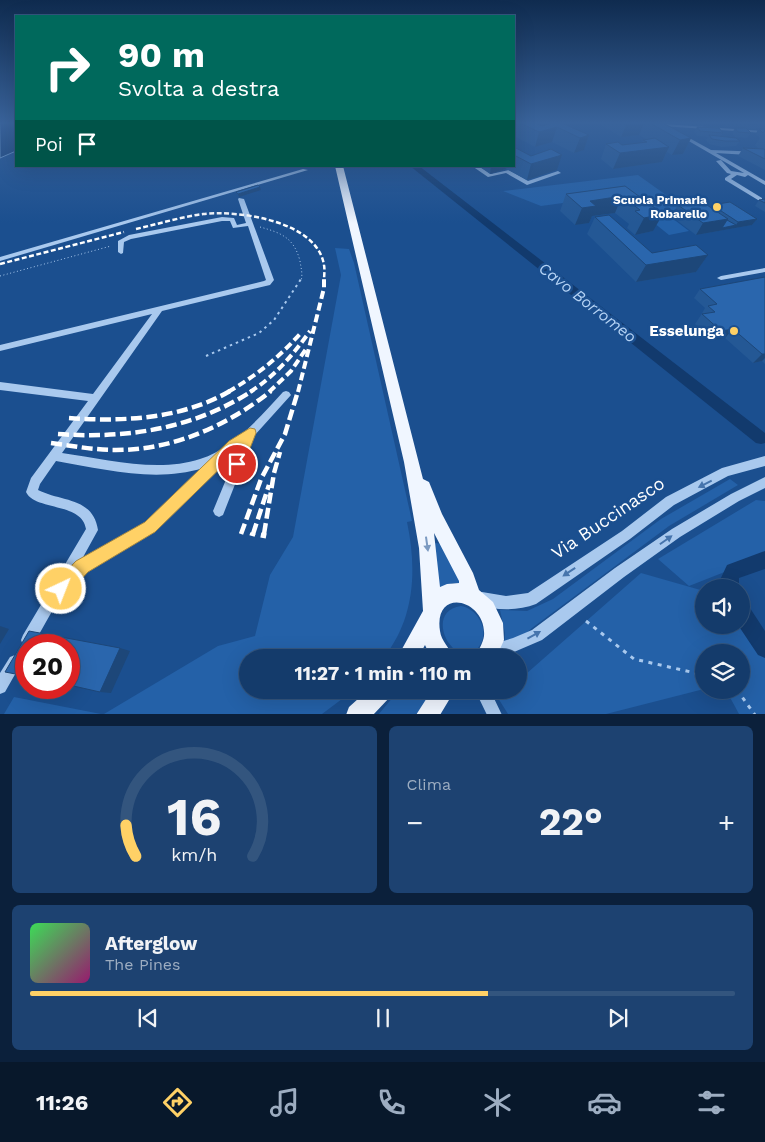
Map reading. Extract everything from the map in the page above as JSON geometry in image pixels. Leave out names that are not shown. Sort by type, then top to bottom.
[{"type":"main road","points":[[339,167],[412,462],[428,548],[430,629],[437,649]]},
{"type":"main road","points":[[412,462],[436,520],[474,596],[486,608],[492,621],[493,640],[489,649]]},
{"type":"main road","name":"Via Buccinasco","points":[[412,649],[439,599],[448,593],[459,591],[474,596]]},
{"type":"main road","points":[[357,714],[373,699]]},
{"type":"main road","points":[[427,714],[438,699]]},
{"type":"street","points":[[708,156],[727,168],[729,172],[749,178],[765,187]]},
{"type":"street","points":[[720,156],[765,183]]},
{"type":"street","points":[[476,167],[490,176],[507,171],[527,183],[558,173]]},
{"type":"street","points":[[727,168],[741,168]]},
{"type":"street","points":[[0,259],[305,170]]},
{"type":"street","points":[[748,172],[744,175],[736,175],[727,179],[760,199]]},
{"type":"street","points":[[0,348],[269,282],[270,280],[241,199]]},
{"type":"street","points":[[121,252],[121,241],[124,238],[222,218],[232,219],[235,227],[250,224]]},
{"type":"street","points":[[721,278],[765,270]]},
{"type":"street","points":[[0,687],[92,530],[93,523],[88,515],[70,506],[39,498],[32,492],[35,482],[158,310]]},
{"type":"street","points":[[0,386],[94,398]]},
{"type":"street","points":[[51,600],[82,566],[150,527],[250,433],[286,395]]},
{"type":"street","points":[[219,511],[250,433]]},
{"type":"street","points":[[53,456],[146,469],[165,469],[200,464],[234,446]]},
{"type":"street","name":"Via Buccinasco","points":[[474,596],[497,603],[513,603],[531,599],[626,535],[670,501],[726,472],[765,461]]},
{"type":"street","points":[[503,649],[537,634],[671,536],[746,490],[765,482]]},
{"type":"street","points":[[487,699],[496,714]]},
{"type":"path","points":[[206,356],[259,333],[274,320],[292,297],[302,277],[296,247],[290,241],[271,230],[250,224]]},
{"type":"path","points":[[0,276],[121,244]]},
{"type":"path","points":[[586,622],[634,659],[695,673]]},
{"type":"path","points":[[745,699],[755,714]]},
{"type":"shaded area","points":[[638,175],[690,212],[668,215],[689,231],[669,235],[633,206],[614,196],[541,206],[503,191]]},
{"type":"shaded area","points":[[335,248],[349,249],[354,263],[412,521],[407,522],[412,557],[411,592],[408,610],[394,642],[389,649],[239,649],[239,699],[342,699],[322,714],[104,714],[218,646],[255,636],[270,575],[293,537],[341,275]]},
{"type":"shaded area","points":[[730,479],[738,485],[669,526],[532,628],[509,649],[504,649],[505,633],[500,610],[527,611],[553,599],[661,519]]},
{"type":"shaded area","points":[[756,500],[765,501],[765,556],[707,579],[695,579],[695,584],[689,586],[658,559]]},
{"type":"shaded area","points":[[434,544],[441,544],[460,579],[459,583],[452,583],[435,593]]},
{"type":"shaded area","points":[[641,573],[695,588],[695,634],[750,634],[750,628],[765,651],[765,714],[739,714],[731,699],[750,699],[750,644],[695,644],[695,691],[606,714],[508,714],[499,699],[527,699],[527,673]]},
{"type":"shaded area","points":[[461,606],[467,608],[478,617],[483,629],[483,636],[478,648],[455,649],[452,647],[446,639],[443,629],[444,619],[449,611]]},
{"type":"shaded area","points":[[14,697],[15,699],[24,699],[101,714],[4,714]]},
{"type":"shaded area","points":[[391,699],[431,699],[416,714],[379,714]]},
{"type":"building","points":[[516,156],[557,156],[531,164]]},
{"type":"building","points":[[258,185],[260,187],[238,194],[236,192]]},
{"type":"building","points":[[625,186],[663,214],[644,218],[635,211],[640,210],[622,196],[590,201],[596,206],[582,208],[566,194]]},
{"type":"building","points":[[701,201],[728,219],[703,223],[678,205]]},
{"type":"building","points":[[730,202],[757,219],[738,222],[712,205]]},
{"type":"building","points":[[609,215],[652,253],[696,245],[708,255],[646,265],[595,217]]},
{"type":"building","points":[[727,220],[736,225],[722,228]]},
{"type":"building","name":"Esselunga","points":[[765,277],[765,354],[762,354],[733,329],[721,331],[702,314],[715,312],[708,306],[717,304],[700,289]]},
{"type":"building","points":[[29,631],[45,634],[27,634]]},
{"type":"building","points":[[80,641],[120,648],[100,692],[80,687]]},
{"type":"building","points":[[15,655],[15,674],[5,672]]},
{"type":"waterway","name":"Cavo Borromeo","points":[[415,167],[761,438]]},
{"type":"waterway","name":"Cavo Borromeo","points":[[729,579],[733,571],[765,560]]},
{"type":"waterway","name":"Cavo Borromeo","points":[[750,626],[765,648]]},
{"type":"railway","points":[[136,229],[203,214],[218,213],[255,217],[274,222],[292,228],[307,238],[318,250],[324,265],[324,288],[298,392]]},
{"type":"railway","points":[[0,264],[124,232]]},
{"type":"railway","points":[[250,392],[268,379],[283,364],[310,331]]},
{"type":"railway","points":[[228,392],[266,366],[300,334]]},
{"type":"railway","points":[[269,392],[291,371],[306,349]]},
{"type":"railway","points":[[58,434],[109,435],[159,429],[183,423],[206,414],[230,404],[252,391]]},
{"type":"railway","points":[[51,443],[108,450],[158,446],[178,441],[218,425],[254,404],[271,391]]},
{"type":"railway","points":[[241,534],[261,479],[285,434],[298,391]]},
{"type":"railway","points":[[69,418],[131,419],[152,417],[192,408],[228,392]]},
{"type":"railway","points":[[264,534],[274,473],[280,452]]},
{"type":"railway","points":[[253,534],[269,485]]},
{"type":"railway","points":[[263,538],[264,533]]},
{"type":"place","name":"Scuola Primaria Robarello","points":[[717,207]]},
{"type":"place","name":"Esselunga","points":[[734,331]]},
{"type":"route","points":[[61,589],[82,566],[150,527],[250,433],[237,464]]}]
